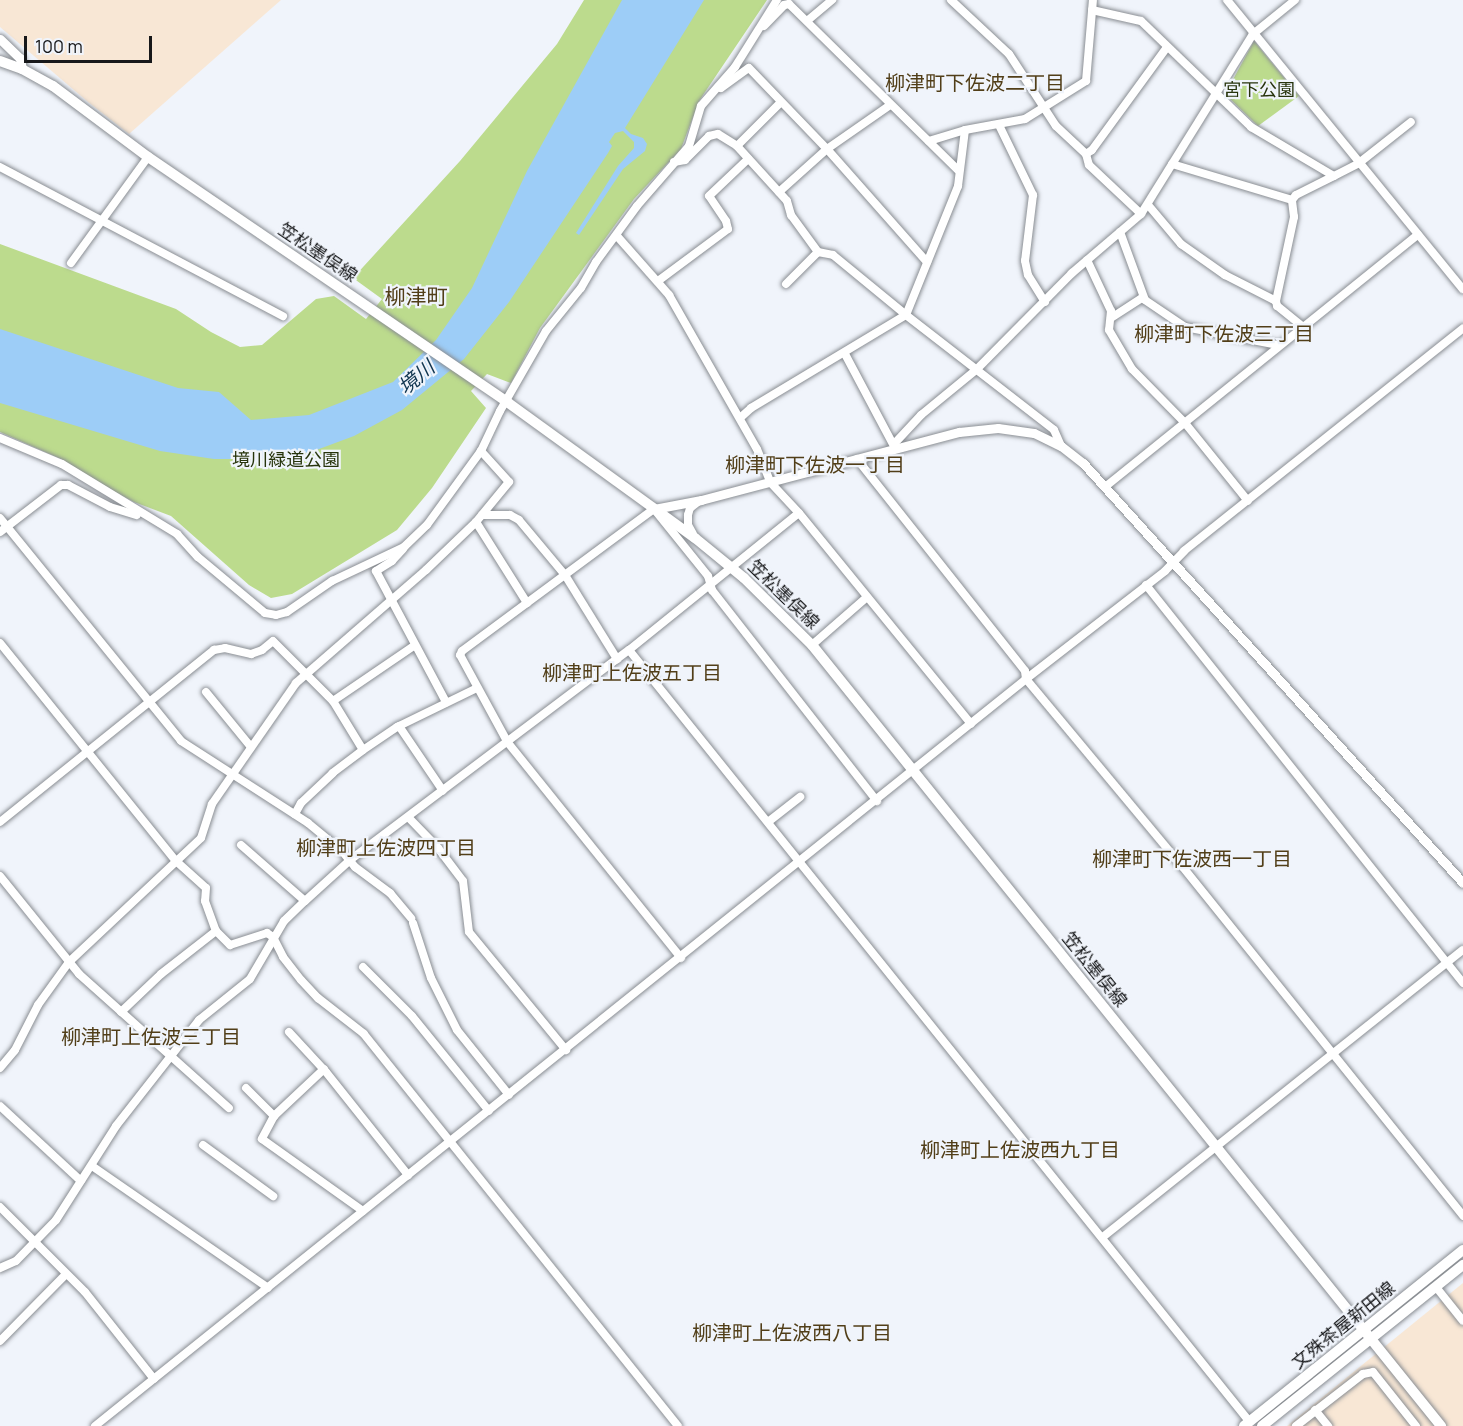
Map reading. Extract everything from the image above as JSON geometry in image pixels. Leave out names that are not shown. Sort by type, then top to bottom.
[{"type":"main road","name":"笠松墨俣線","points":[[0,62],[22,69],[53,86],[148,158],[495,393],[695,538],[731,567],[812,645],[1442,1426]]},
{"type":"main road","name":"文殊茶屋新田線","points":[[1246,1424],[1463,1250]]},
{"type":"main road","points":[[1262,1426],[1463,1265]]},
{"type":"street","points":[[446,702],[432,672],[376,572],[392,561],[427,525],[481,451],[500,411],[546,331],[581,288],[596,262],[637,206],[689,146],[701,106],[735,67],[777,0]]},
{"type":"street","points":[[807,21],[832,0]]},
{"type":"street","points":[[951,0],[1009,54],[1056,126],[1086,154],[1089,165],[1141,214]]},
{"type":"street","points":[[929,141],[965,130],[1025,119],[1086,81],[1093,0]]},
{"type":"street","points":[[1227,0],[1463,289]]},
{"type":"street","points":[[894,446],[928,409],[977,369],[1087,260],[1149,206],[1172,164],[1218,94],[1253,34],[1295,0]]},
{"type":"street","points":[[759,26],[761,29],[783,5],[789,4],[834,51],[958,170]]},
{"type":"street","points":[[1092,10],[1140,21],[1251,127],[1334,176]]},
{"type":"street","points":[[0,39],[20,58],[22,69]]},
{"type":"street","points":[[1086,154],[1092,150],[1167,47]]},
{"type":"street","points":[[716,87],[721,88],[748,68],[827,149],[919,257],[927,262]]},
{"type":"street","points":[[737,146],[780,103]]},
{"type":"street","points":[[779,192],[827,149],[891,105]]},
{"type":"street","points":[[1302,326],[1276,306],[1275,301],[1294,217],[1292,200],[1296,195],[1359,163],[1411,122]]},
{"type":"street","points":[[999,125],[1033,195],[1034,203],[1025,261],[1028,275],[1045,302]]},
{"type":"street","points":[[740,418],[751,408],[845,354],[906,315],[958,186],[958,170],[965,130]]},
{"type":"street","points":[[674,162],[685,160],[709,136],[718,134],[737,146],[787,201],[790,215],[818,252],[833,255],[1054,430],[1061,446]]},
{"type":"street","points":[[71,262],[148,158]]},
{"type":"street","points":[[658,281],[728,229],[726,221],[709,196],[748,159]]},
{"type":"street","points":[[1172,164],[1292,200]]},
{"type":"street","points":[[0,167],[284,315]]},
{"type":"street","points":[[1149,206],[1181,244],[1225,275],[1275,301]]},
{"type":"street","points":[[1120,232],[1145,300]]},
{"type":"street","points":[[1105,487],[1418,234]]},
{"type":"street","points":[[616,236],[658,281],[689,327],[740,418],[770,482],[799,513],[971,724]]},
{"type":"street","points":[[786,284],[818,252]]},
{"type":"street","points":[[1087,260],[1111,311],[1109,330],[1132,369],[1185,423],[1248,501]]},
{"type":"street","points":[[1111,318],[1142,298],[1185,327],[1278,345]]},
{"type":"street","points":[[95,1426],[877,801],[1026,679],[1174,563],[1463,328]]},
{"type":"street","points":[[845,354],[894,446]]},
{"type":"street","points":[[681,958],[508,743],[460,655],[462,651],[654,508],[700,500],[770,482],[857,459],[894,446],[959,432],[998,428],[1034,433],[1061,446],[1083,463],[1463,883]]},
{"type":"street","points":[[0,438],[62,464],[177,534],[198,557],[265,613],[276,615],[287,612],[332,581],[404,547]]},
{"type":"street","points":[[0,1068],[15,1050],[38,1005],[69,962],[201,838],[206,830],[212,804],[304,674],[391,601],[479,518],[509,482],[481,451]]},
{"type":"street","points":[[857,459],[1025,671],[1026,679],[1175,857],[1463,1216]]},
{"type":"street","points":[[3,529],[61,485],[68,485],[110,507],[134,515],[142,514]]},
{"type":"street","points":[[695,538],[688,525],[688,515],[690,508],[700,500]]},
{"type":"street","points":[[654,508],[708,576],[712,590],[877,801]]},
{"type":"street","points":[[0,1268],[16,1261],[56,1220],[116,1126],[199,1020],[250,979],[284,921],[305,901],[350,860],[629,650],[799,513]]},
{"type":"street","points":[[479,518],[510,515],[519,520],[564,575],[616,659]]},
{"type":"street","points":[[0,518],[3,529],[181,741],[232,776],[295,814],[390,893],[412,921],[431,978],[457,1030],[509,1095]]},
{"type":"street","points":[[479,518],[527,603]]},
{"type":"street","points":[[1146,585],[1463,983]]},
{"type":"street","points":[[812,645],[867,597]]},
{"type":"street","points":[[0,822],[218,648],[251,654],[262,650],[273,641],[333,700],[363,750]]},
{"type":"street","points":[[0,643],[176,861],[206,888],[204,901],[216,931],[230,945],[267,933],[273,937],[301,980],[318,998],[364,1034],[678,1426]]},
{"type":"street","points":[[333,700],[415,645]]},
{"type":"street","points":[[629,650],[1103,1237],[1246,1424]]},
{"type":"street","points":[[295,814],[302,803],[333,773],[363,750],[399,726],[477,688]]},
{"type":"street","points":[[206,692],[251,747]]},
{"type":"street","points":[[399,726],[443,791]]},
{"type":"street","points":[[768,822],[800,797]]},
{"type":"street","points":[[408,817],[438,848],[463,881],[469,932],[566,1050]]},
{"type":"street","points":[[241,845],[305,901]]},
{"type":"street","points":[[0,876],[69,962],[171,1058],[229,1108]]},
{"type":"street","points":[[121,1012],[161,974],[216,931]]},
{"type":"street","points":[[1103,1237],[1463,950]]},
{"type":"street","points":[[363,967],[412,1016],[489,1111]]},
{"type":"street","points":[[289,1032],[324,1069],[408,1175]]},
{"type":"street","points":[[324,1069],[274,1116],[262,1139],[363,1211]]},
{"type":"street","points":[[246,1088],[274,1116]]},
{"type":"street","points":[[0,1106],[81,1181]]},
{"type":"street","points":[[203,1145],[273,1196]]},
{"type":"street","points":[[92,1166],[268,1288]]},
{"type":"street","points":[[0,1207],[85,1292],[154,1379]]},
{"type":"street","points":[[0,1341],[66,1274]]},
{"type":"street","points":[[1436,1287],[1463,1321]]},
{"type":"street","points":[[1296,1426],[1363,1374],[1373,1372],[1416,1426]]},
{"type":"street","points":[[1316,1410],[1328,1426]]},
{"type":"shaded area","points":[[0,0],[281,0],[129,134],[0,27]]},
{"type":"shaded area","points":[[1463,1283],[1463,1426],[1287,1426]]},
{"type":"green space","name":"境川緑道公園","points":[[584,0],[767,0],[699,101],[681,149],[634,199],[540,328],[511,383],[487,374],[471,391],[486,408],[432,488],[397,530],[292,594],[271,598],[249,585],[171,516],[134,502],[85,476],[61,459],[0,432],[0,244],[176,309],[211,332],[240,347],[262,345],[316,299],[334,296],[366,319],[382,299],[353,278],[460,161],[557,44]]},
{"type":"green space","name":"宮下公園","points":[[1254,41],[1299,96],[1258,126],[1225,94]]},
{"type":"water","name":"境川","points":[[622,0],[704,0],[625,128],[631,134],[643,138],[647,144],[645,151],[623,169],[579,235],[576,233],[618,166],[634,148],[634,142],[623,131],[615,133],[609,142],[612,146],[608,153],[509,302],[464,359],[402,410],[354,436],[311,452],[276,459],[214,459],[160,451],[0,403],[0,329],[178,388],[219,392],[251,420],[309,415],[393,382],[436,340],[472,288],[527,171]]},
{"type":"district","name":"柳津町下佐波二丁目","points":[[975,82]]},
{"type":"district","name":"柳津町","points":[[416,296]]},
{"type":"district","name":"柳津町下佐波三丁目","points":[[1224,333]]},
{"type":"district","name":"柳津町下佐波一丁目","points":[[815,464]]},
{"type":"district","name":"柳津町上佐波五丁目","points":[[632,672]]},
{"type":"district","name":"柳津町上佐波四丁目","points":[[386,847]]},
{"type":"district","name":"柳津町下佐波西一丁目","points":[[1192,858]]},
{"type":"district","name":"柳津町上佐波三丁目","points":[[151,1036]]},
{"type":"district","name":"柳津町上佐波西九丁目","points":[[1020,1149]]},
{"type":"district","name":"柳津町上佐波西八丁目","points":[[792,1332]]}]
